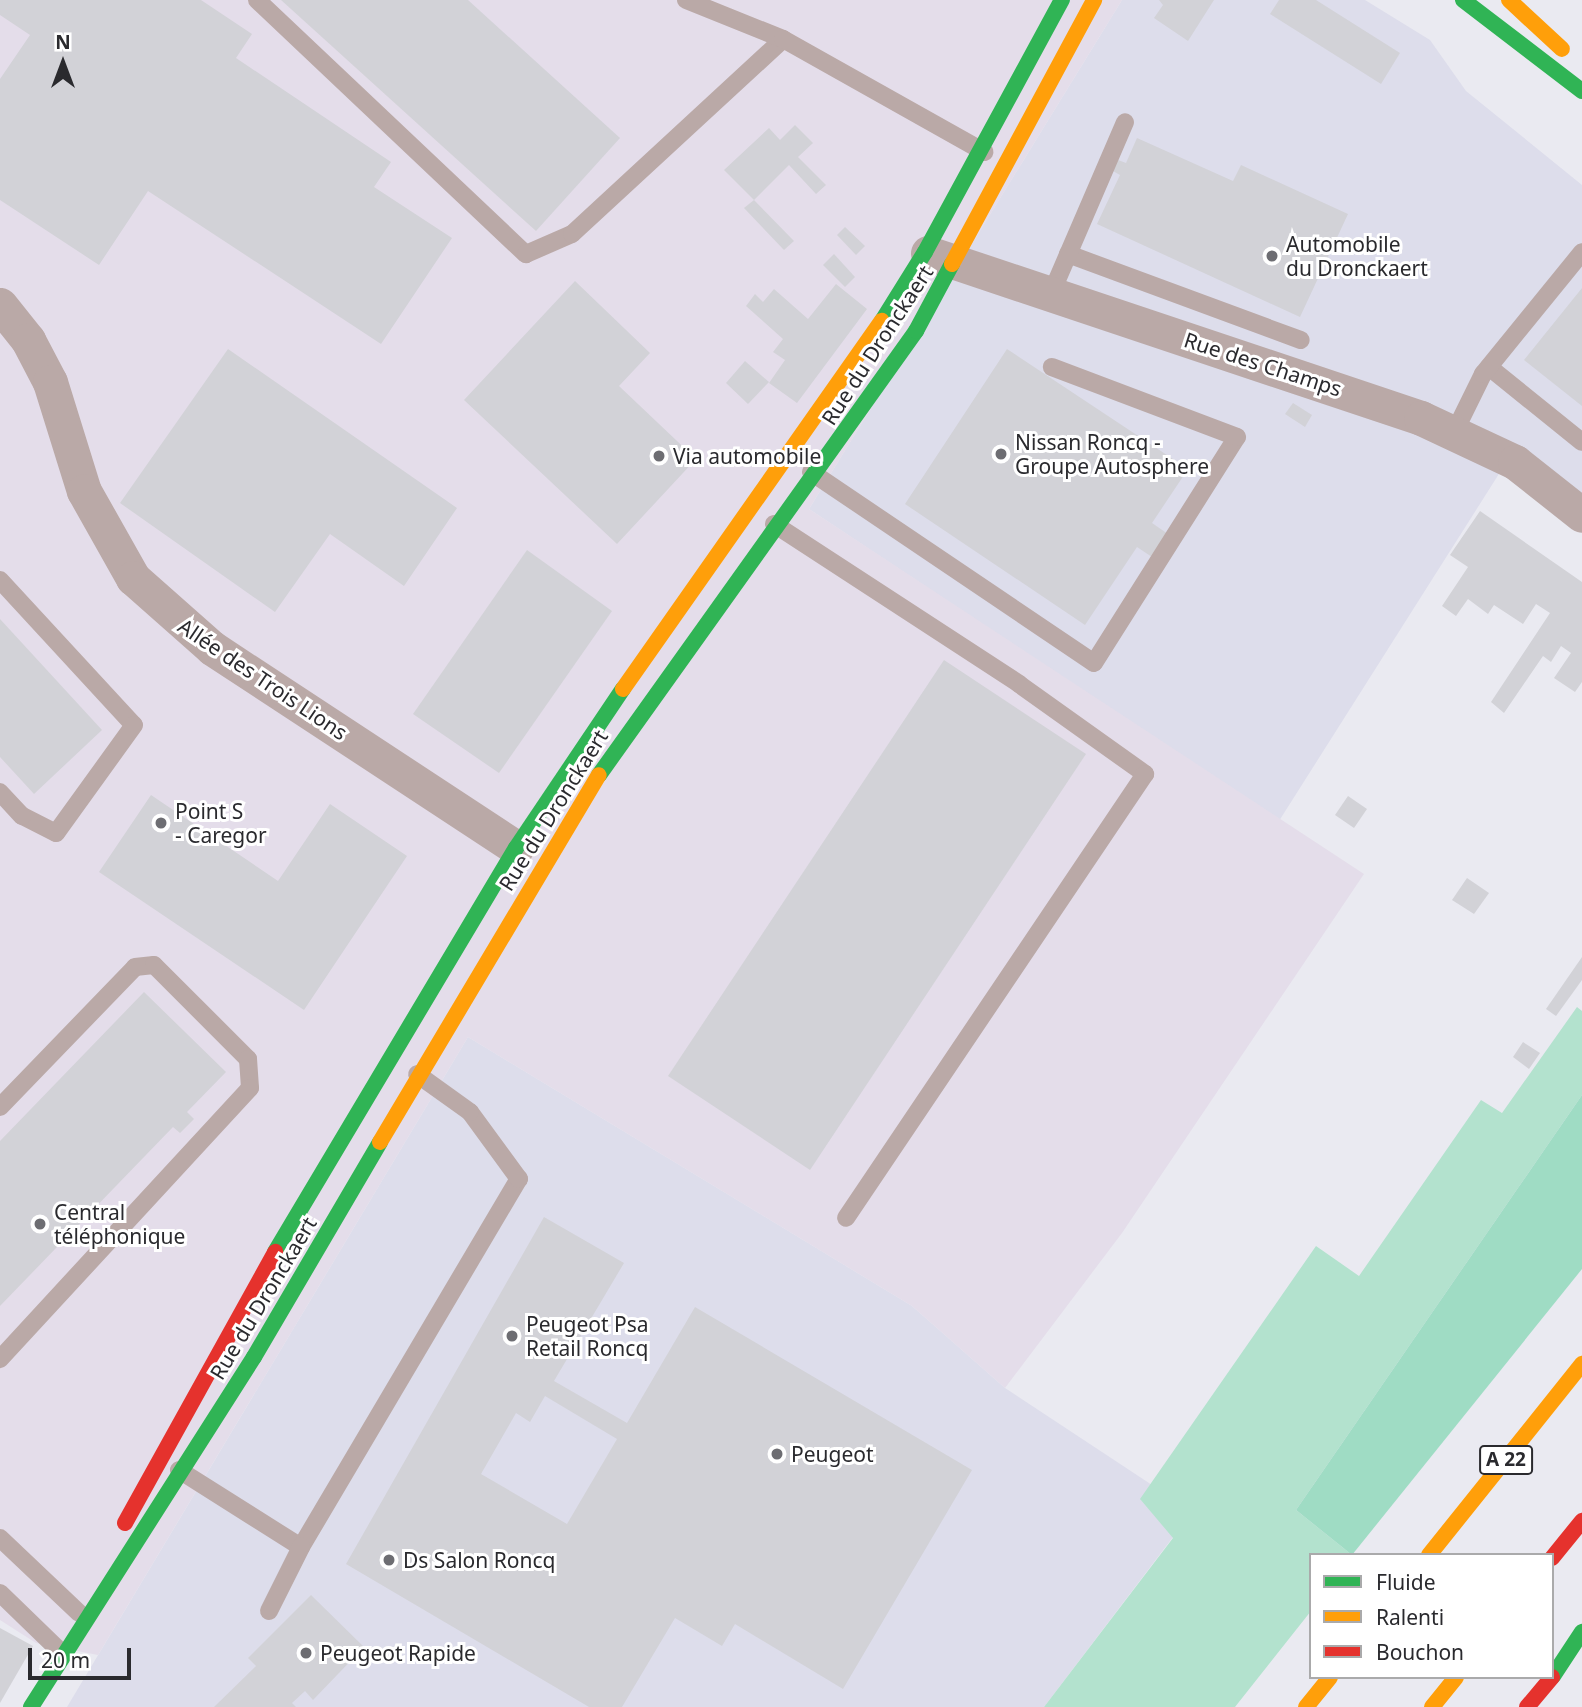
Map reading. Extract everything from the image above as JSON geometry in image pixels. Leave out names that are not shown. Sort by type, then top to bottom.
[{"type":"main road","name":"Rue du Dronckaert","points":[[31,1707],[183,1472],[576,808],[903,351],[979,150],[1062,0]]},
{"type":"main road","name":"Rue du Dronckaert","points":[[63,1654],[79,1613],[159,1456],[516,848],[788,457],[940,257],[1007,161],[1094,0]]},
{"type":"main road","points":[[1463,0],[1582,91]]},
{"type":"main road","points":[[1509,0],[1571,56]]},
{"type":"main road","points":[[1549,1407],[1582,1352]]},
{"type":"main road","name":"A 22","points":[[1431,1553],[1582,1364]]},
{"type":"main road","points":[[1554,1556],[1582,1521]]},
{"type":"main road","points":[[1554,1674],[1582,1632]]},
{"type":"main road","points":[[1554,1675],[1582,1641]]},
{"type":"main road","points":[[1306,1707],[1328,1679]]},
{"type":"main road","points":[[1432,1707],[1454,1679]]},
{"type":"main road","points":[[1527,1707],[1550,1679]]},
{"type":"street","name":"Rue des Champs","points":[[940,257],[1455,431],[1515,462],[1582,514]]},
{"type":"street","name":"Allée des Trois Lions","points":[[0,305],[28,340],[50,382],[84,491],[134,578],[212,648],[516,848]]},
{"type":"lane","points":[[257,0],[526,254],[572,234],[783,39]]},
{"type":"lane","points":[[685,0],[783,39],[979,150],[1007,161]]},
{"type":"lane","points":[[1051,294],[1125,122]]},
{"type":"lane","points":[[1455,431],[1489,367],[1582,251]]},
{"type":"lane","points":[[1068,254],[1301,340]]},
{"type":"lane","points":[[788,457],[1094,663],[1237,437],[1052,367]]},
{"type":"lane","points":[[1489,367],[1582,442]]},
{"type":"lane","points":[[751,509],[1019,684],[1145,774],[846,1218]]},
{"type":"lane","points":[[0,580],[134,725],[56,833],[22,816],[0,792]]},
{"type":"lane","points":[[0,1107],[135,967],[154,965],[248,1059],[250,1088],[0,1359]]},
{"type":"lane","points":[[269,1611],[301,1547],[519,1179],[470,1112],[419,1075],[390,1059]]},
{"type":"lane","points":[[159,1456],[301,1547]]},
{"type":"lane","points":[[0,1538],[79,1613]]},
{"type":"lane","points":[[0,1593],[63,1654]]},
{"type":"shaded area","points":[[0,0],[1122,0],[809,509],[1364,874],[1122,1233],[1005,1388],[912,1306],[468,1037],[98,1655],[36,1643],[0,1620]]},
{"type":"shaded area","points":[[1122,0],[1365,0],[1430,40],[1466,91],[1582,185],[1582,499],[1516,447],[1279,821],[809,509]]},
{"type":"shaded area","points":[[468,1037],[912,1306],[1005,1388],[1152,1485],[1141,1500],[1173,1537],[1044,1707],[67,1707]]},
{"type":"green space","points":[[1577,1007],[1582,1011],[1582,1095],[1296,1510],[1350,1553],[1309,1553],[1309,1614],[1235,1707],[1044,1707],[1173,1538],[1140,1499],[1316,1246],[1359,1276],[1481,1100],[1502,1113]]},
{"type":"green space","points":[[1582,1095],[1582,1269],[1354,1553],[1350,1553],[1296,1510]]},
{"type":"building","points":[[0,0],[201,0],[252,34],[236,58],[391,162],[374,187],[452,238],[381,344],[148,191],[99,265],[0,200],[0,79],[30,35],[0,15]]},
{"type":"building","points":[[281,0],[468,0],[620,138],[536,231]]},
{"type":"building","points":[[1159,0],[1214,0],[1188,41],[1154,18],[1163,5]]},
{"type":"building","points":[[1279,0],[1316,0],[1400,53],[1381,84],[1270,14]]},
{"type":"building","points":[[795,125],[813,143],[798,157],[826,185],[816,194],[789,165],[754,200],[724,170],[769,128],[780,140]]},
{"type":"building","points":[[1137,138],[1233,181],[1241,165],[1348,214],[1300,317],[1097,224],[1120,175],[1113,171],[1118,160],[1126,163]]},
{"type":"building","points":[[754,200],[794,241],[784,250],[744,208]]},
{"type":"building","points":[[845,227],[865,246],[856,255],[837,235]]},
{"type":"building","points":[[834,254],[855,277],[845,287],[823,265]]},
{"type":"building","points":[[575,281],[650,353],[619,386],[696,459],[617,544],[464,400]]},
{"type":"building","points":[[836,284],[867,309],[797,403],[769,383],[785,360],[773,352],[783,339],[746,306],[755,294],[763,302],[774,289],[808,319]]},
{"type":"building","points":[[1582,288],[1582,406],[1524,360]]},
{"type":"building","points":[[228,349],[457,508],[404,586],[330,534],[275,612],[120,503]]},
{"type":"building","points":[[1007,349],[1188,469],[1152,523],[1168,534],[1152,557],[1137,547],[1085,625],[905,504]]},
{"type":"building","points":[[745,361],[769,382],[748,404],[726,383]]},
{"type":"building","points":[[1293,403],[1312,415],[1305,427],[1285,414]]},
{"type":"building","points":[[1480,511],[1582,582],[1582,682],[1575,692],[1554,678],[1571,653],[1561,646],[1551,662],[1543,656],[1504,713],[1491,702],[1550,613],[1536,604],[1523,624],[1494,605],[1488,614],[1468,599],[1456,616],[1442,606],[1468,567],[1450,555]]},
{"type":"building","points":[[527,550],[612,611],[499,773],[413,714]]},
{"type":"building","points":[[0,619],[102,730],[34,794],[0,757]]},
{"type":"building","points":[[944,660],[1086,754],[810,1170],[668,1076]]},
{"type":"building","points":[[151,795],[278,881],[330,804],[407,856],[304,1010],[99,872]]},
{"type":"building","points":[[1348,796],[1367,809],[1354,828],[1335,815]]},
{"type":"building","points":[[1467,878],[1489,893],[1474,914],[1452,900]]},
{"type":"building","points":[[1582,957],[1582,980],[1556,1016],[1546,1009]]},
{"type":"building","name":"Central téléphonique","points":[[144,992],[226,1072],[187,1112],[194,1119],[180,1133],[173,1127],[0,1306],[0,1141]]},
{"type":"building","points":[[1523,1042],[1540,1053],[1529,1069],[1513,1057]]},
{"type":"building","name":"Peugeot","points":[[544,1217],[624,1263],[554,1381],[627,1423],[695,1307],[972,1470],[843,1689],[735,1624],[722,1646],[675,1618],[622,1707],[589,1707],[346,1564]],"holes":[[[545,1396],[617,1439],[567,1524],[481,1474],[516,1413],[530,1422]]]},
{"type":"building","name":"Peugeot Rapide","points":[[311,1595],[364,1647],[313,1700],[305,1691],[292,1703],[296,1707],[214,1707],[256,1666],[248,1658]]},
{"type":"building","points":[[0,1628],[33,1646],[0,1703]]},
{"type":"traffic: fast","points":[[882,321],[925,252],[1062,0]]},
{"type":"traffic: fast","points":[[1463,0],[1582,91]]},
{"type":"traffic: fast","points":[[599,775],[916,331],[952,264]]},
{"type":"traffic: fast","points":[[275,1252],[516,848],[623,689]]},
{"type":"traffic: fast","points":[[31,1707],[254,1357],[380,1142]]},
{"type":"traffic: fast","points":[[1554,1674],[1582,1632]]},
{"type":"traffic: slow","points":[[952,264],[1094,0]]},
{"type":"traffic: slow","points":[[1509,0],[1562,49]]},
{"type":"traffic: slow","points":[[623,689],[882,321]]},
{"type":"traffic: slow","points":[[380,1142],[599,775]]},
{"type":"traffic: slow","points":[[1431,1553],[1582,1364]]},
{"type":"traffic: slow","points":[[1306,1707],[1328,1679]]},
{"type":"traffic: slow","points":[[1432,1707],[1454,1679]]},
{"type":"traffic: jam","points":[[125,1523],[275,1252]]},
{"type":"traffic: jam","points":[[1554,1556],[1582,1521]]},
{"type":"traffic: jam","points":[[1527,1707],[1550,1679]]},
{"type":"place","name":"Automobile du Dronckaert","points":[[1272,256]]},
{"type":"place","name":"Nissan Roncq - Groupe Autosphere","points":[[1001,454]]},
{"type":"place","name":"Via automobile","points":[[659,456]]},
{"type":"place","name":"Point S - Caregor","points":[[161,823]]},
{"type":"place","name":"Central téléphonique","points":[[40,1224]]},
{"type":"place","name":"Peugeot Psa Retail Roncq","points":[[512,1336]]},
{"type":"place","name":"Peugeot","points":[[777,1454]]},
{"type":"place","name":"Ds Salon Roncq","points":[[389,1560]]},
{"type":"place","name":"Peugeot Rapide","points":[[306,1653]]}]
